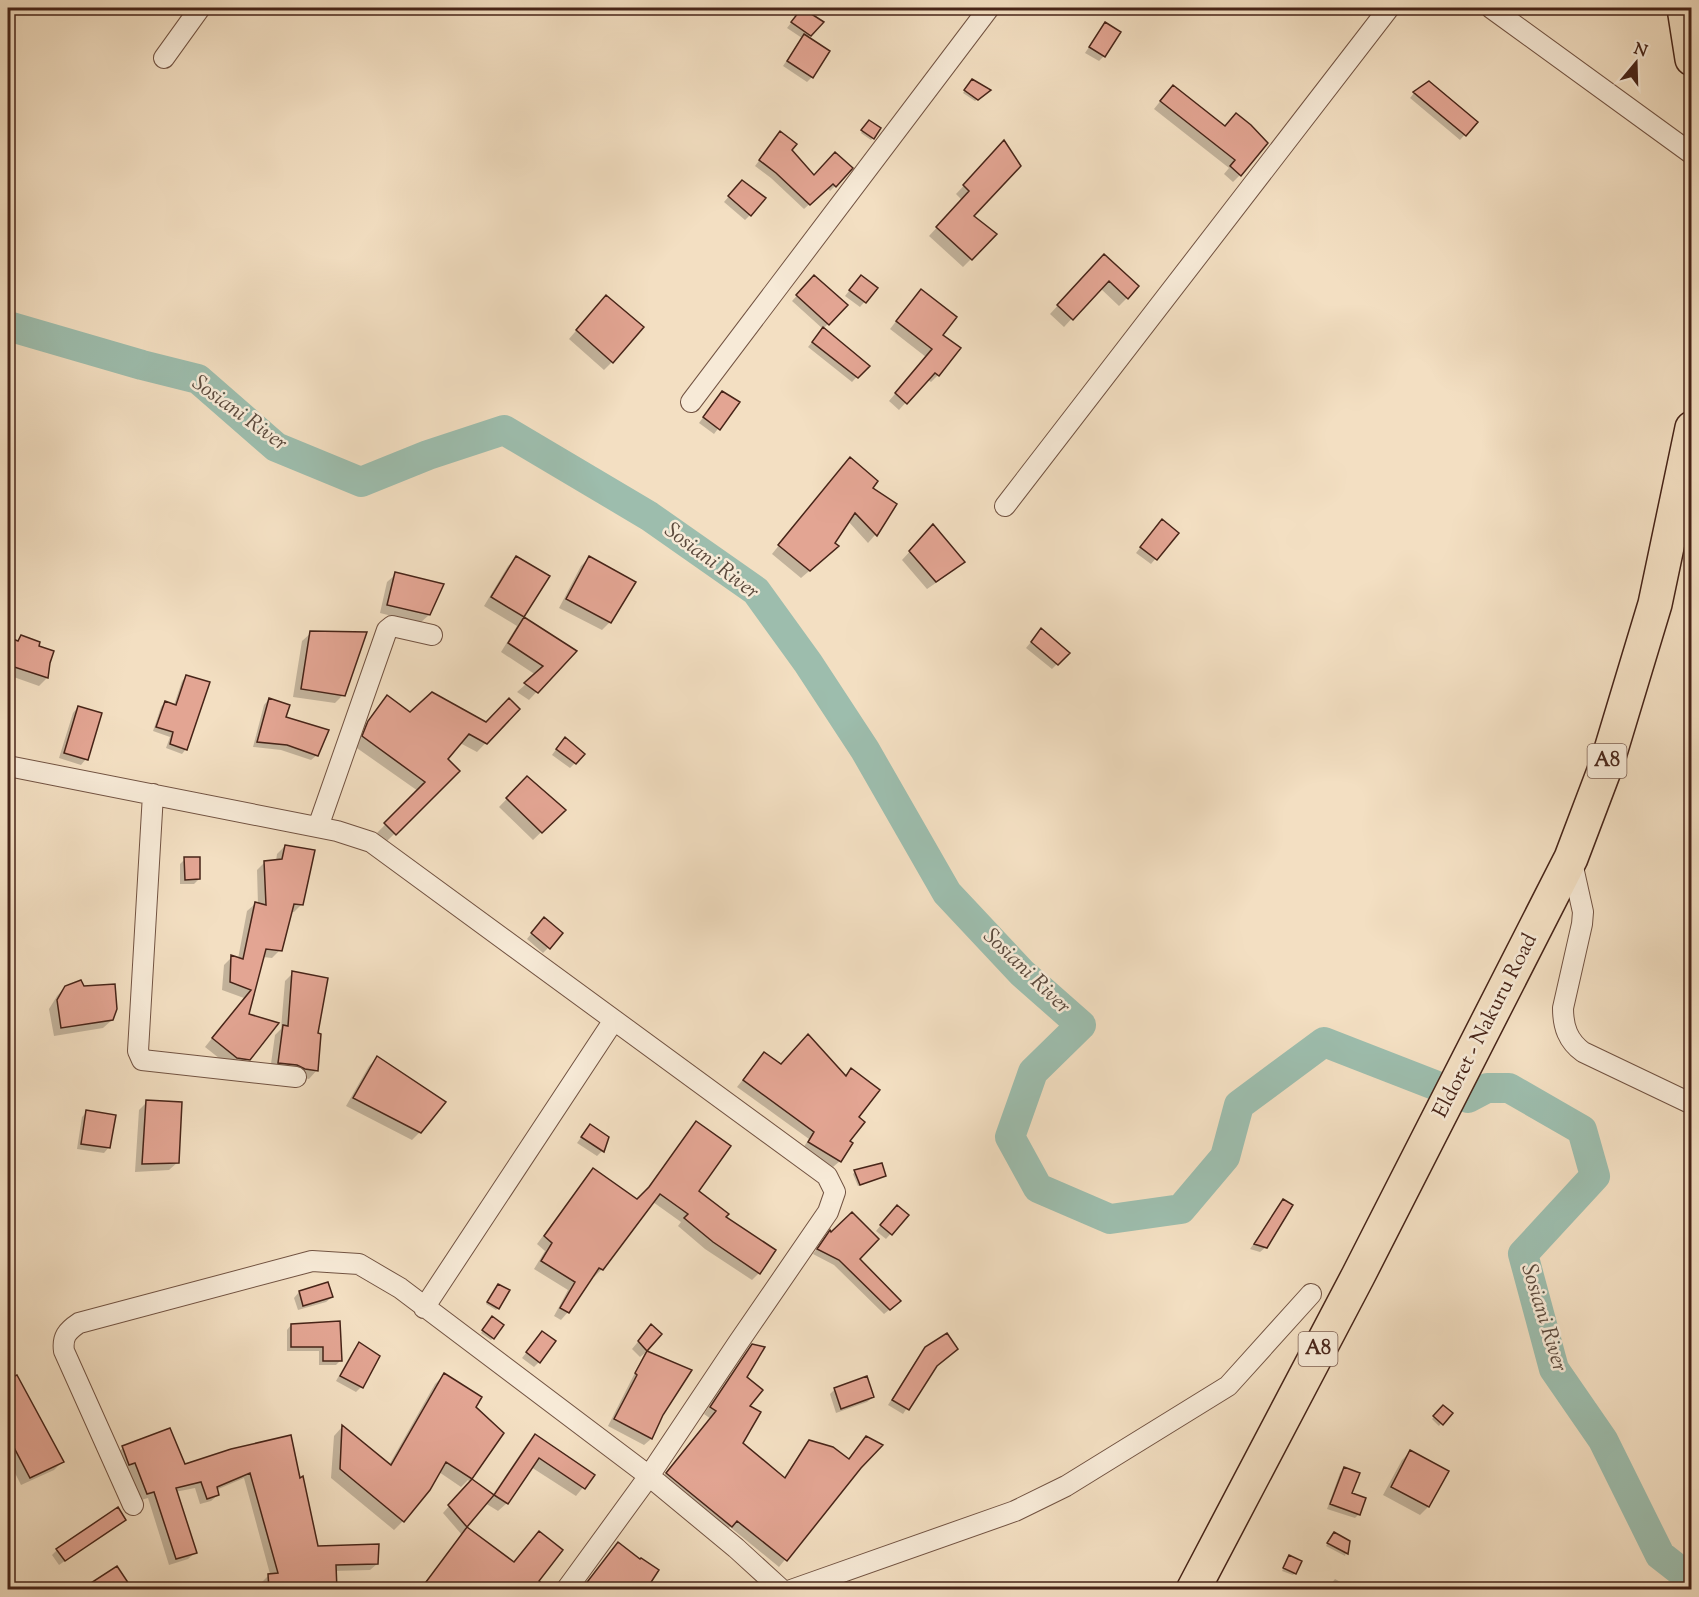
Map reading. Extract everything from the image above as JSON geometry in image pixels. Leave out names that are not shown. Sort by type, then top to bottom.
[{"type":"highway","points":[[1684,8],[1692,59]]},
{"type":"highway","name":"Eldoret - Nakuru Road","points":[[1193,1590],[1571,858],[1607,763],[1655,604],[1692,428]]},
{"type":"street","points":[[164,58],[200,8]]},
{"type":"street","points":[[692,402],[989,8]]},
{"type":"street","points":[[1005,506],[1389,8]]},
{"type":"street","points":[[1491,8],[1692,154]]},
{"type":"street","points":[[318,827],[387,630],[392,626],[432,635]]},
{"type":"street","points":[[8,766],[318,827],[371,842],[827,1176],[835,1192],[828,1212],[649,1476],[566,1590]]},
{"type":"street","points":[[153,794],[138,1051],[142,1060],[296,1077]]},
{"type":"street","points":[[1571,858],[1583,912],[1563,1008],[1563,1022],[1567,1034],[1572,1044],[1583,1052],[1692,1104]]},
{"type":"street","points":[[424,1308],[614,1020]]},
{"type":"street","points":[[133,1505],[64,1352],[63,1341],[68,1330],[79,1323],[312,1261],[342,1261],[359,1264],[400,1288],[649,1476],[736,1548],[782,1590]]},
{"type":"street","points":[[791,1590],[1005,1515],[1066,1486],[1228,1386],[1311,1294]]},
{"type":"building","points":[[802,8],[824,22],[811,36],[791,22]]},
{"type":"building","points":[[1105,22],[1121,32],[1105,57],[1089,47]]},
{"type":"building","points":[[804,34],[830,51],[813,78],[787,61]]},
{"type":"building","points":[[972,79],[991,90],[978,100],[964,90]]},
{"type":"building","points":[[1429,81],[1478,122],[1466,136],[1413,92]]},
{"type":"building","points":[[1173,85],[1225,126],[1236,113],[1268,143],[1241,176],[1230,166],[1235,160],[1160,101]]},
{"type":"building","points":[[869,120],[881,128],[874,139],[861,130]]},
{"type":"building","points":[[780,131],[797,144],[792,150],[814,175],[835,152],[853,168],[836,187],[833,184],[810,205],[759,160]]},
{"type":"building","points":[[1004,140],[1021,166],[974,216],[997,234],[972,260],[936,227],[969,191],[963,185]]},
{"type":"building","points":[[742,180],[766,198],[751,216],[728,196]]},
{"type":"building","points":[[1104,254],[1139,286],[1128,299],[1109,281],[1073,320],[1057,305]]},
{"type":"building","points":[[814,275],[848,305],[829,325],[796,295]]},
{"type":"building","points":[[861,275],[878,288],[866,303],[849,290]]},
{"type":"building","points":[[921,289],[957,317],[943,335],[961,348],[939,376],[935,373],[907,404],[895,393],[932,349],[896,321]]},
{"type":"building","points":[[606,295],[644,327],[613,363],[576,330]]},
{"type":"building","points":[[823,327],[870,366],[858,378],[812,342]]},
{"type":"building","points":[[722,391],[740,402],[720,430],[703,417]]},
{"type":"building","points":[[850,457],[878,481],[873,488],[897,504],[877,536],[855,513],[835,543],[839,546],[810,571],[778,545]]},
{"type":"building","points":[[1162,519],[1179,533],[1157,560],[1140,547]]},
{"type":"building","points":[[933,524],[965,562],[936,582],[909,551]]},
{"type":"building","points":[[516,556],[550,576],[524,617],[491,597]]},
{"type":"building","points":[[589,556],[636,582],[611,623],[566,599]]},
{"type":"building","points":[[395,572],[444,584],[430,615],[387,605]]},
{"type":"building","points":[[524,617],[577,651],[538,693],[524,683],[543,666],[508,643]]},
{"type":"building","points":[[1041,628],[1070,653],[1058,665],[1031,642]]},
{"type":"building","points":[[310,631],[367,632],[345,696],[301,689]]},
{"type":"building","points":[[21,635],[40,642],[39,646],[54,651],[48,678],[8,665],[8,637],[18,641]]},
{"type":"building","points":[[186,675],[210,682],[187,750],[170,744],[173,732],[156,727],[165,701],[176,705]]},
{"type":"building","points":[[432,692],[486,722],[509,698],[520,709],[487,744],[469,734],[448,759],[460,771],[396,835],[384,823],[425,782],[362,736],[368,721],[387,695],[410,712]]},
{"type":"building","points":[[269,698],[290,705],[286,717],[329,730],[318,756],[287,745],[257,742]]},
{"type":"building","points":[[78,706],[102,713],[88,760],[64,753]]},
{"type":"building","points":[[565,737],[585,754],[576,764],[556,749]]},
{"type":"building","points":[[527,776],[566,810],[542,833],[506,798]]},
{"type":"building","points":[[285,845],[315,850],[303,905],[294,904],[282,951],[266,949],[249,1014],[279,1023],[250,1060],[237,1058],[212,1038],[251,990],[230,982],[231,955],[243,959],[255,902],[266,905],[264,861],[282,859]]},
{"type":"building","points":[[184,857],[200,857],[200,879],[185,880]]},
{"type":"building","points":[[544,917],[563,933],[550,949],[531,933]]},
{"type":"building","points":[[292,971],[328,978],[318,1033],[321,1034],[318,1071],[278,1063],[283,1025],[288,1026]]},
{"type":"building","points":[[81,980],[84,986],[115,984],[117,1009],[113,1020],[61,1028],[57,1000],[65,986]]},
{"type":"building","points":[[808,1034],[846,1076],[851,1068],[880,1090],[859,1117],[865,1122],[850,1141],[853,1143],[841,1162],[808,1142],[814,1132],[743,1080],[764,1052],[781,1064]]},
{"type":"building","points":[[377,1056],[446,1102],[421,1133],[353,1098]]},
{"type":"building","points":[[146,1100],[182,1102],[179,1163],[142,1164]]},
{"type":"building","points":[[86,1110],[116,1115],[110,1148],[81,1144]]},
{"type":"building","points":[[696,1121],[731,1146],[699,1191],[729,1214],[726,1217],[776,1250],[760,1274],[713,1242],[684,1218],[688,1214],[660,1194],[603,1270],[599,1268],[569,1313],[560,1308],[575,1282],[541,1261],[552,1243],[544,1236],[593,1168],[637,1199],[649,1187]]},
{"type":"building","points":[[590,1124],[609,1137],[604,1152],[581,1137]]},
{"type":"building","points":[[882,1163],[886,1176],[860,1185],[854,1170]]},
{"type":"building","points":[[1283,1199],[1293,1205],[1267,1248],[1254,1244]]},
{"type":"building","points":[[897,1205],[909,1215],[892,1235],[880,1225]]},
{"type":"building","points":[[852,1212],[879,1239],[860,1259],[901,1301],[890,1310],[839,1260],[817,1249],[830,1230],[831,1232]]},
{"type":"building","points":[[328,1282],[333,1297],[303,1306],[299,1291]]},
{"type":"building","points":[[498,1284],[510,1290],[499,1309],[487,1302]]},
{"type":"building","points":[[492,1316],[504,1325],[494,1339],[482,1330]]},
{"type":"building","points":[[340,1321],[342,1361],[323,1361],[323,1347],[291,1347],[291,1324]]},
{"type":"building","points":[[651,1324],[662,1334],[647,1351],[638,1341]]},
{"type":"building","points":[[542,1331],[556,1341],[540,1363],[526,1352]]},
{"type":"building","points":[[947,1333],[958,1349],[937,1366],[909,1410],[892,1400],[925,1347]]},
{"type":"building","points":[[359,1342],[380,1356],[363,1388],[340,1376]]},
{"type":"building","points":[[752,1344],[765,1347],[747,1377],[763,1390],[750,1406],[761,1412],[743,1443],[785,1478],[809,1440],[833,1447],[849,1459],[866,1436],[883,1445],[861,1468],[787,1561],[737,1521],[732,1527],[666,1473],[716,1411],[710,1407]]},
{"type":"building","points":[[647,1351],[692,1370],[663,1415],[652,1439],[614,1419]]},
{"type":"building","points":[[444,1373],[482,1397],[476,1407],[504,1433],[472,1479],[446,1462],[430,1490],[404,1522],[340,1469],[342,1425],[391,1465]]},
{"type":"building","points":[[17,1375],[64,1462],[30,1478],[8,1436],[8,1379]]},
{"type":"building","points":[[867,1376],[874,1397],[841,1409],[834,1388]]},
{"type":"building","points":[[1443,1405],[1453,1413],[1443,1425],[1433,1416]]},
{"type":"building","points":[[170,1428],[185,1464],[231,1449],[291,1435],[300,1478],[303,1476],[318,1546],[379,1544],[378,1564],[336,1565],[337,1590],[269,1590],[268,1574],[278,1573],[250,1473],[217,1487],[219,1495],[207,1499],[201,1482],[176,1488],[197,1553],[176,1559],[154,1492],[147,1494],[135,1463],[129,1465],[122,1446]]},
{"type":"building","points":[[535,1434],[595,1475],[585,1489],[539,1458],[508,1504],[494,1495]]},
{"type":"building","points":[[1410,1450],[1449,1471],[1429,1507],[1391,1487]]},
{"type":"building","points":[[1344,1467],[1360,1473],[1352,1493],[1366,1498],[1360,1515],[1330,1504]]},
{"type":"building","points":[[472,1479],[494,1495],[467,1527],[448,1505]]},
{"type":"building","points":[[118,1507],[126,1520],[65,1561],[56,1549]]},
{"type":"building","points":[[467,1527],[514,1562],[539,1531],[563,1550],[539,1581],[551,1590],[420,1590]]},
{"type":"building","points":[[1334,1532],[1350,1541],[1348,1554],[1327,1543]]},
{"type":"building","points":[[618,1542],[659,1570],[646,1590],[581,1590]]},
{"type":"building","points":[[1289,1555],[1302,1561],[1296,1574],[1283,1568]]},
{"type":"building","points":[[117,1566],[133,1590],[80,1590]]},
{"type":"waterway","name":"Sosiani River","points":[[8,326],[198,379],[276,447],[361,482],[428,455],[504,430],[649,516],[756,591],[808,663],[865,750],[947,893],[1022,973],[1081,1025],[1033,1072],[1010,1137],[1038,1188],[1110,1219],[1181,1209],[1225,1157],[1239,1105],[1324,1042],[1468,1098],[1487,1088],[1509,1088],[1582,1130],[1595,1176],[1523,1254],[1554,1369],[1603,1440],[1660,1555],[1692,1580]]}]
